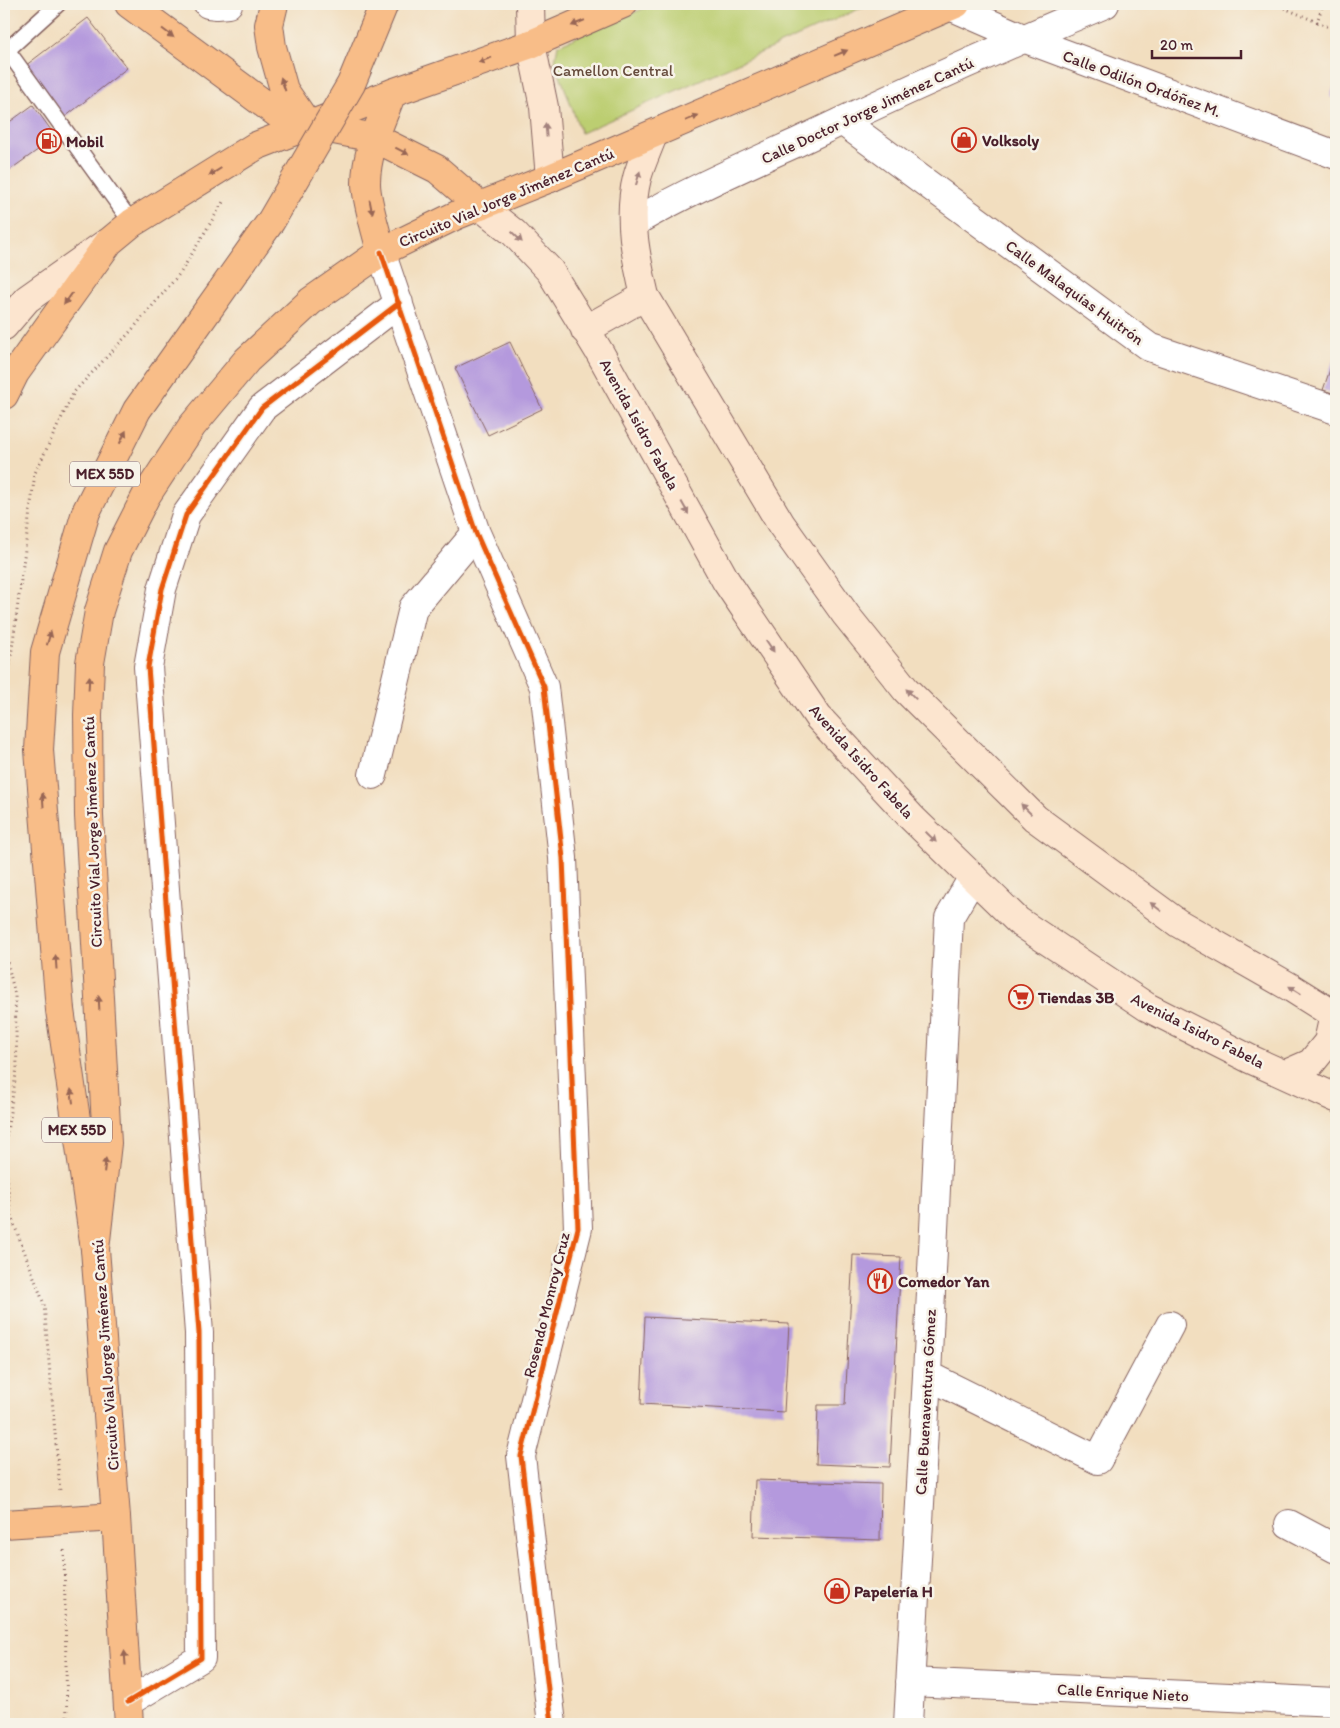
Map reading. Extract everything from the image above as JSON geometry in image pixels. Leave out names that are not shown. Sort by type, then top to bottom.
[{"type":"main road","points":[[129,4],[282,117],[308,125],[375,138],[437,169],[480,206]]},
{"type":"main road","points":[[274,4],[269,25],[272,47],[284,90],[308,125]]},
{"type":"main road","name":"MEX 55D","points":[[95,1249],[60,1010],[39,750],[44,652],[86,512],[136,410],[271,221],[351,84],[384,4]]},
{"type":"main road","points":[[530,4],[531,44],[544,107],[550,178]]},
{"type":"main road","points":[[4,326],[28,299],[132,223],[256,146],[392,93],[531,44],[623,4]]},
{"type":"main road","name":"Circuito Vial Jorge Jiménez Cantú","points":[[129,1713],[95,1249],[107,1143],[89,816],[88,715],[90,663],[99,611],[118,551],[146,496],[192,426],[247,360],[311,302],[381,252],[457,215],[550,178],[953,5]]},
{"type":"main road","points":[[381,252],[366,184],[369,160],[375,138],[392,93]]},
{"type":"main road","points":[[653,134],[637,177],[633,199],[636,259],[645,296],[781,524],[846,615],[906,690],[1035,818],[1178,923],[1336,1014],[1328,1042],[1311,1063],[1286,1074]]},
{"type":"main road","name":"Avenida Isidro Fabela","points":[[480,206],[514,234],[550,271],[600,353],[726,581],[818,717],[912,818],[1018,921],[1148,1007],[1250,1059],[1336,1098]]},
{"type":"main road","points":[[4,395],[15,373],[108,242]]},
{"type":"main road","points":[[585,330],[645,296]]},
{"type":"main road","points":[[4,1524],[116,1517]]},
{"type":"street","points":[[208,4],[228,4]]},
{"type":"street","name":"Calle Doctor Jorge Jiménez Cantú","points":[[633,223],[667,203],[842,121],[1023,38],[1105,4]]},
{"type":"street","name":"Calle Odilón Ordóñez M.","points":[[953,5],[1023,38],[1336,155]]},
{"type":"street","name":"Calle Malaquías Huitrón","points":[[842,121],[1149,347],[1336,410]]},
{"type":"street","name":"Rosendo Monroy Cruz","points":[[381,252],[476,533],[544,687],[563,858],[578,1228],[520,1456],[552,1724]]},
{"type":"street","points":[[129,1713],[201,1658],[198,1332],[148,667],[162,588],[186,515],[262,408],[399,303]]},
{"type":"street","points":[[373,775],[413,608],[476,533]]},
{"type":"street","name":"Calle Buenaventura Gómez","points":[[908,1724],[949,918],[973,877]]},
{"type":"street","points":[[927,1375],[1098,1460],[1170,1325]]},
{"type":"street","points":[[1289,1524],[1336,1549]]},
{"type":"street","name":"Calle Enrique Nieto","points":[[910,1682],[1336,1702]]},
{"type":"lane","points":[[58,4],[5,51],[132,223]]},
{"type":"path","points":[[1275,4],[1336,30]]},
{"type":"path","points":[[1317,22],[1323,4]]},
{"type":"path","points":[[4,710],[35,473],[74,392],[131,331],[181,272],[226,197]]},
{"type":"path","points":[[4,948],[14,995],[17,1068],[4,1150],[11,1216],[44,1304],[63,1521],[67,1724]]},
{"type":"green space","name":"Camellon Central","points":[[654,4],[870,4],[581,133],[555,61],[558,45]]},
{"type":"building","points":[[88,18],[127,68],[65,117],[25,66]]},
{"type":"building","points":[[1336,80],[1336,99],[1330,97]]},
{"type":"building","points":[[33,105],[56,137],[4,174],[4,126]]},
{"type":"building","points":[[510,342],[542,409],[488,435],[455,368]]},
{"type":"building","points":[[1336,352],[1336,394],[1323,390]]},
{"type":"building","points":[[853,1255],[901,1257],[890,1467],[816,1464],[818,1405],[845,1405]]},
{"type":"building","points":[[645,1317],[789,1324],[784,1412],[641,1404]]},
{"type":"building","points":[[755,1480],[881,1484],[880,1540],[753,1536]]},
{"type":"cycle path","points":[[381,252],[476,533],[544,687],[563,858],[578,1228],[521,1456],[552,1724]]},
{"type":"cycle path","points":[[128,1702],[201,1658],[199,1333],[148,667],[162,589],[186,515],[262,408],[399,303]]},
{"type":"place","name":"Volksoly","points":[[964,140]]},
{"type":"place","name":"Mobil","points":[[49,141]]},
{"type":"place","name":"Tiendas 3B","points":[[1021,997]]},
{"type":"place","name":"Comedor Yan","points":[[880,1281]]},
{"type":"place","name":"Papelería H","points":[[837,1591]]}]
